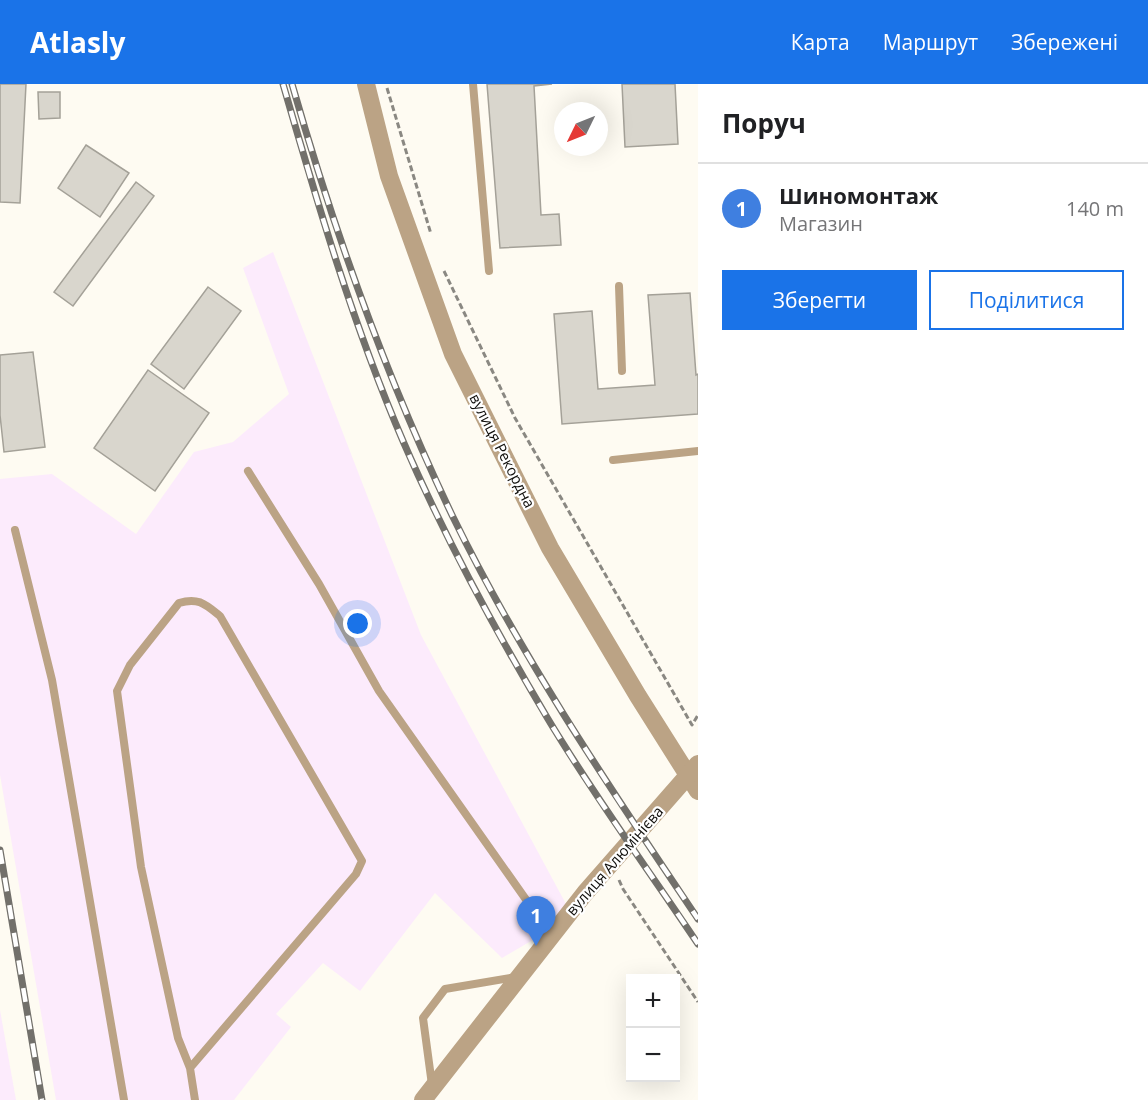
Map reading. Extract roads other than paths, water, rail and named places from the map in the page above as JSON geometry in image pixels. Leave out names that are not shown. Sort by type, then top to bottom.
[{"type":"street","name":"вулиця Рекордна","points":[[366,84],[389,176],[453,354],[550,548],[694,778]]},
{"type":"street","name":"вулиця Алюмінієва","points":[[428,1094],[612,861],[694,778]]},
{"type":"lane","points":[[473,84],[489,271]]},
{"type":"lane","points":[[620,286],[622,371]]},
{"type":"lane","points":[[613,460],[698,452]]},
{"type":"lane","points":[[248,471],[319,584],[379,691],[551,936]]},
{"type":"lane","points":[[15,530],[52,680],[124,1100]]},
{"type":"lane","points":[[190,1068],[356,874],[362,861],[220,616],[201,601],[190,600],[179,603],[130,665],[117,691],[141,867],[178,1038],[190,1068],[195,1100]]},
{"type":"lane","points":[[428,1094],[423,1018],[445,989],[520,976]]},
{"type":"railway","points":[[283,84],[352,309],[403,441],[436,512],[490,617],[548,719],[602,804],[698,944]]},
{"type":"railway","points":[[292,84],[325,194],[383,357],[452,515],[507,620],[537,671],[698,919]]},
{"type":"railway","points":[[0,850],[42,1100]]},
{"type":"place","name":"Шиномонтаж","points":[[536,946]]}]
